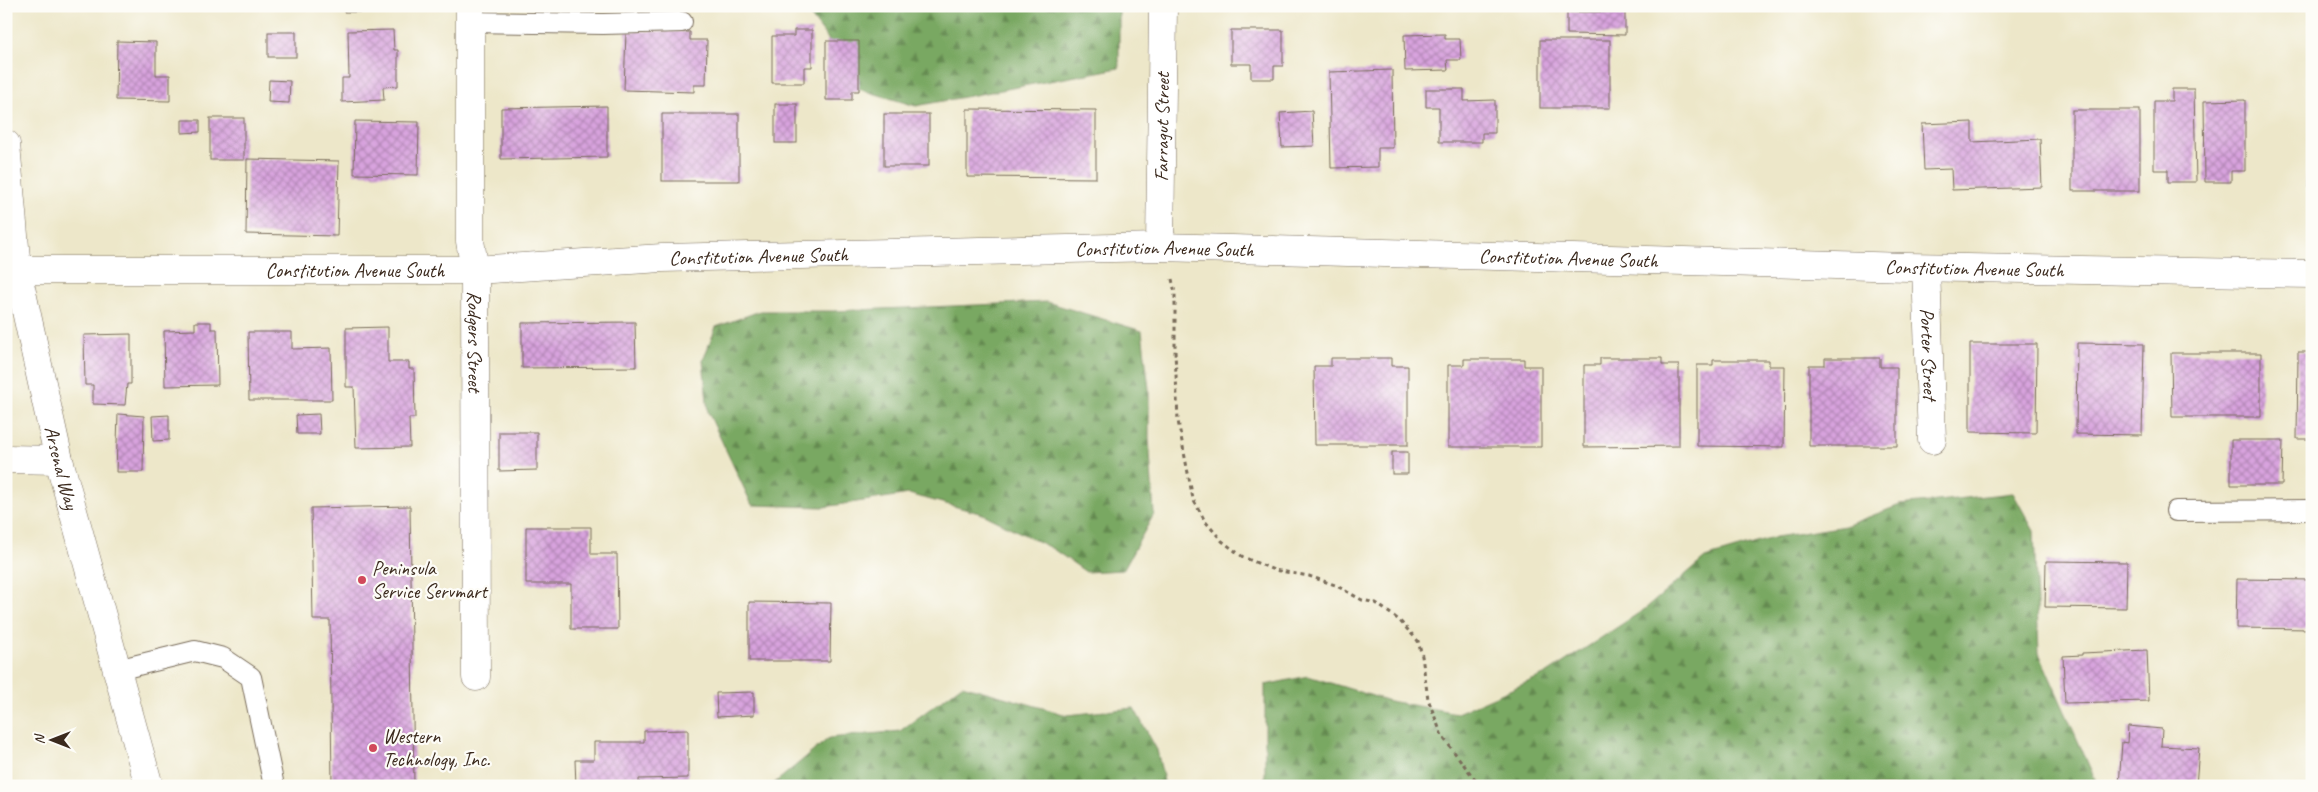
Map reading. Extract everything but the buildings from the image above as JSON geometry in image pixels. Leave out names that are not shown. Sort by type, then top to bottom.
[{"type":"street","name":"Farragut Street","points":[[1160,247],[1163,6]]},
{"type":"street","name":"Rodgers Street","points":[[470,14],[470,241],[475,270],[476,677]]},
{"type":"street","name":"Arsenal Way","points":[[6,144],[17,270],[59,460],[149,786]]},
{"type":"street","name":"Constitution Avenue South","points":[[17,270],[475,270],[662,258],[1160,247],[1926,268],[2312,274]]},
{"type":"street","name":"Porter Street","points":[[1926,268],[1932,440]]},
{"type":"street","points":[[6,459],[59,460]]},
{"type":"lane","points":[[470,14],[603,24],[682,22]]},
{"type":"lane","points":[[2176,511],[2312,510]]},
{"type":"lane","points":[[117,670],[196,651],[223,658],[251,677],[274,786]]},
{"type":"path","points":[[1160,247],[1175,285],[1178,421],[1193,499],[1205,521],[1222,541],[1243,557],[1274,570],[1309,576],[1335,584],[1362,600],[1376,603],[1399,620],[1418,641],[1428,699],[1442,736],[1480,786]]},
{"type":"green space","points":[[803,6],[1119,6],[1119,68],[916,106],[842,84],[828,39]]},
{"type":"green space","points":[[1047,302],[1142,331],[1149,389],[1149,438],[1154,514],[1123,570],[1086,572],[1053,549],[983,514],[909,494],[824,507],[752,505],[708,412],[703,360],[716,327],[760,311],[833,311]]},
{"type":"green space","points":[[2013,493],[2034,531],[2039,653],[2098,786],[1265,786],[1265,685],[1308,676],[1389,701],[1457,713],[1546,674],[1645,609],[1705,558],[1776,537],[1845,526],[1900,505]]},
{"type":"green space","points":[[962,685],[1067,715],[1134,708],[1157,750],[1165,786],[771,786],[829,738],[900,731]]},
{"type":"place","name":"Peninsula Service Servmart","points":[[362,580]]},
{"type":"place","name":"Western Technology, Inc.","points":[[373,748]]}]
